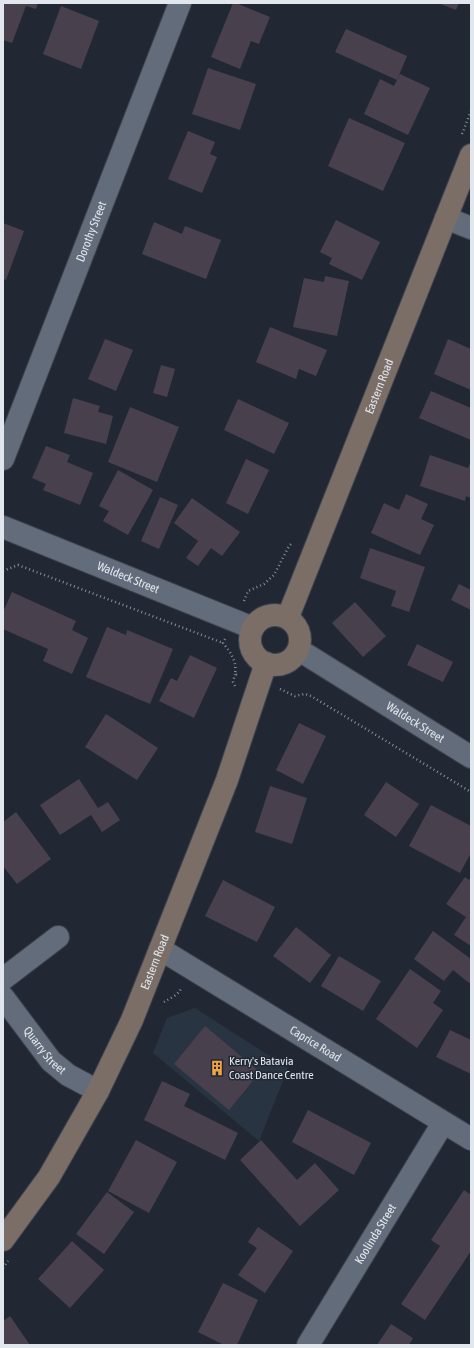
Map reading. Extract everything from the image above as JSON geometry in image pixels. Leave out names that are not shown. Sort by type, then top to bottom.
[{"type":"street","name":"Dorothy Street","points":[[3,459],[180,3]]},
{"type":"street","name":"Eastern Road","points":[[288,617],[471,155]]},
{"type":"street","points":[[446,218],[471,228]]},
{"type":"street","name":"Waldeck Street","points":[[3,527],[253,628]]},
{"type":"street","points":[[272,614],[280,614],[288,617],[298,628],[300,635],[299,650],[288,662],[273,665],[266,664],[258,659],[250,644],[250,636],[253,628],[257,621],[272,614]]},
{"type":"street","name":"Waldeck Street","points":[[299,650],[471,757]]},
{"type":"street","name":"Eastern Road","points":[[3,1240],[49,1177],[98,1091],[132,1020],[227,780],[266,664]]},
{"type":"street","points":[[3,979],[58,937]]},
{"type":"street","name":"Caprice Road","points":[[160,949],[471,1139]]},
{"type":"street","name":"Quarry Street","points":[[3,997],[51,1061],[68,1075],[98,1091]]},
{"type":"street","name":"Koolinda Street","points":[[308,1345],[443,1123]]},
{"type":"path","points":[[3,571],[18,565],[223,643],[236,662],[235,674],[241,676]]},
{"type":"path","points":[[223,643],[228,634]]},
{"type":"path","points":[[280,690],[295,696],[305,694],[311,696],[471,792]]},
{"type":"shaded area","points":[[195,1008],[288,1068],[259,1141],[153,1053],[167,1018]]},
{"type":"building","points":[[3,3],[38,3],[36,9],[26,6],[12,43],[3,40]]},
{"type":"building","points":[[233,3],[270,17],[259,44],[251,41],[240,69],[211,57]]},
{"type":"building","points":[[438,3],[459,3],[456,10]]},
{"type":"building","points":[[61,6],[99,21],[81,69],[43,54]]},
{"type":"building","points":[[346,29],[407,56],[397,80],[335,52]]},
{"type":"building","points":[[208,68],[256,84],[240,130],[192,114]]},
{"type":"building","points":[[400,74],[430,88],[408,135],[364,114],[380,79],[394,86]]},
{"type":"building","points":[[349,118],[405,143],[383,191],[328,166]]},
{"type":"building","points":[[188,131],[215,142],[210,154],[217,157],[202,193],[168,179]]},
{"type":"building","points":[[336,220],[380,242],[362,280],[329,264],[332,258],[320,252]]},
{"type":"building","points":[[154,222],[182,234],[185,226],[221,240],[206,279],[142,254]]},
{"type":"building","points":[[3,223],[24,231],[6,280],[3,279]]},
{"type":"building","points":[[325,276],[349,281],[337,336],[293,327],[304,278],[324,282]]},
{"type":"building","points":[[270,327],[327,350],[316,376],[299,369],[296,379],[256,362]]},
{"type":"building","points":[[105,339],[133,350],[116,391],[88,379]]},
{"type":"building","points":[[448,339],[471,349],[471,390],[434,374]]},
{"type":"building","points":[[161,365],[175,369],[167,397],[153,393]]},
{"type":"building","points":[[431,391],[471,408],[471,440],[419,418]]},
{"type":"building","points":[[73,398],[100,406],[98,412],[113,416],[106,444],[64,433]]},
{"type":"building","points":[[238,399],[289,423],[274,454],[224,430]]},
{"type":"building","points":[[130,407],[179,427],[157,482],[108,462]]},
{"type":"building","points":[[46,446],[70,455],[67,462],[93,473],[80,505],[43,490],[46,484],[32,478]]},
{"type":"building","points":[[430,455],[468,468],[471,461],[471,498],[466,496],[465,501],[420,486]]},
{"type":"building","points":[[246,459],[269,470],[248,514],[226,503]]},
{"type":"building","points":[[118,470],[153,490],[128,535],[103,521],[109,511],[99,506]]},
{"type":"building","points":[[406,494],[428,504],[421,519],[434,525],[420,555],[371,533],[384,503],[399,510]]},
{"type":"building","points":[[160,497],[178,505],[159,549],[141,541]]},
{"type":"building","points":[[192,498],[240,532],[222,556],[211,548],[198,566],[186,558],[198,541],[174,523]]},
{"type":"building","points":[[370,548],[425,567],[409,612],[391,606],[396,591],[360,578]]},
{"type":"building","points":[[459,584],[471,590],[471,610],[451,600]]},
{"type":"building","points":[[12,592],[76,621],[72,630],[88,638],[72,674],[43,661],[48,649],[3,629],[3,612]]},
{"type":"building","points":[[355,602],[386,636],[363,657],[332,623]]},
{"type":"building","points":[[107,627],[126,635],[127,630],[173,649],[150,704],[86,677]]},
{"type":"building","points":[[417,644],[453,662],[443,682],[407,665]]},
{"type":"building","points":[[190,655],[217,668],[194,718],[159,701],[171,678],[177,681]]},
{"type":"building","points":[[106,714],[158,748],[137,780],[85,747]]},
{"type":"building","points":[[299,723],[326,736],[303,784],[276,770]]},
{"type":"building","points":[[79,779],[98,808],[108,802],[120,820],[102,832],[91,815],[60,835],[40,805]]},
{"type":"building","points":[[386,782],[419,804],[396,837],[364,815]]},
{"type":"building","points":[[270,786],[307,798],[292,844],[255,832]]},
{"type":"building","points":[[431,805],[471,826],[471,853],[460,873],[409,846]]},
{"type":"building","points":[[16,812],[51,859],[17,884],[3,866],[3,822]]},
{"type":"building","points":[[471,876],[471,946],[454,935],[466,917],[446,904],[465,877],[469,880]]},
{"type":"building","points":[[223,880],[275,907],[257,942],[205,916]]},
{"type":"building","points":[[296,927],[331,955],[310,983],[273,956]]},
{"type":"building","points":[[433,931],[471,959],[471,980],[469,983],[453,970],[444,981],[414,959]]},
{"type":"building","points":[[339,956],[381,981],[363,1011],[321,986]]},
{"type":"building","points":[[410,969],[441,991],[433,1003],[443,1010],[417,1048],[376,1019]]},
{"type":"building","name":"Kerry's Batavia Coast Dance Centre","points":[[205,1026],[260,1072],[229,1110],[174,1064]]},
{"type":"building","points":[[450,1030],[471,1040],[471,1074],[436,1057]]},
{"type":"building","points":[[162,1081],[190,1094],[184,1106],[238,1133],[225,1160],[144,1120]]},
{"type":"building","points":[[308,1110],[371,1143],[354,1175],[292,1142]]},
{"type":"building","points":[[136,1140],[177,1162],[149,1213],[108,1191]]},
{"type":"building","points":[[261,1140],[297,1180],[315,1163],[339,1190],[300,1226],[240,1160]]},
{"type":"building","points":[[464,1190],[471,1195],[471,1251],[425,1320],[401,1304],[440,1246],[431,1240]]},
{"type":"building","points":[[107,1192],[134,1212],[104,1254],[76,1234]]},
{"type":"building","points":[[258,1227],[293,1251],[265,1293],[238,1275],[257,1248],[248,1242]]},
{"type":"building","points":[[72,1241],[104,1270],[70,1308],[38,1279]]},
{"type":"building","points":[[223,1283],[258,1300],[237,1345],[224,1345],[198,1332]]},
{"type":"building","points":[[10,1316],[30,1345],[3,1345],[3,1321]]},
{"type":"building","points":[[391,1324],[413,1338],[409,1345],[377,1345]]},
{"type":"place","name":"Kerry's Batavia Coast Dance Centre","points":[[217,1068]]}]
